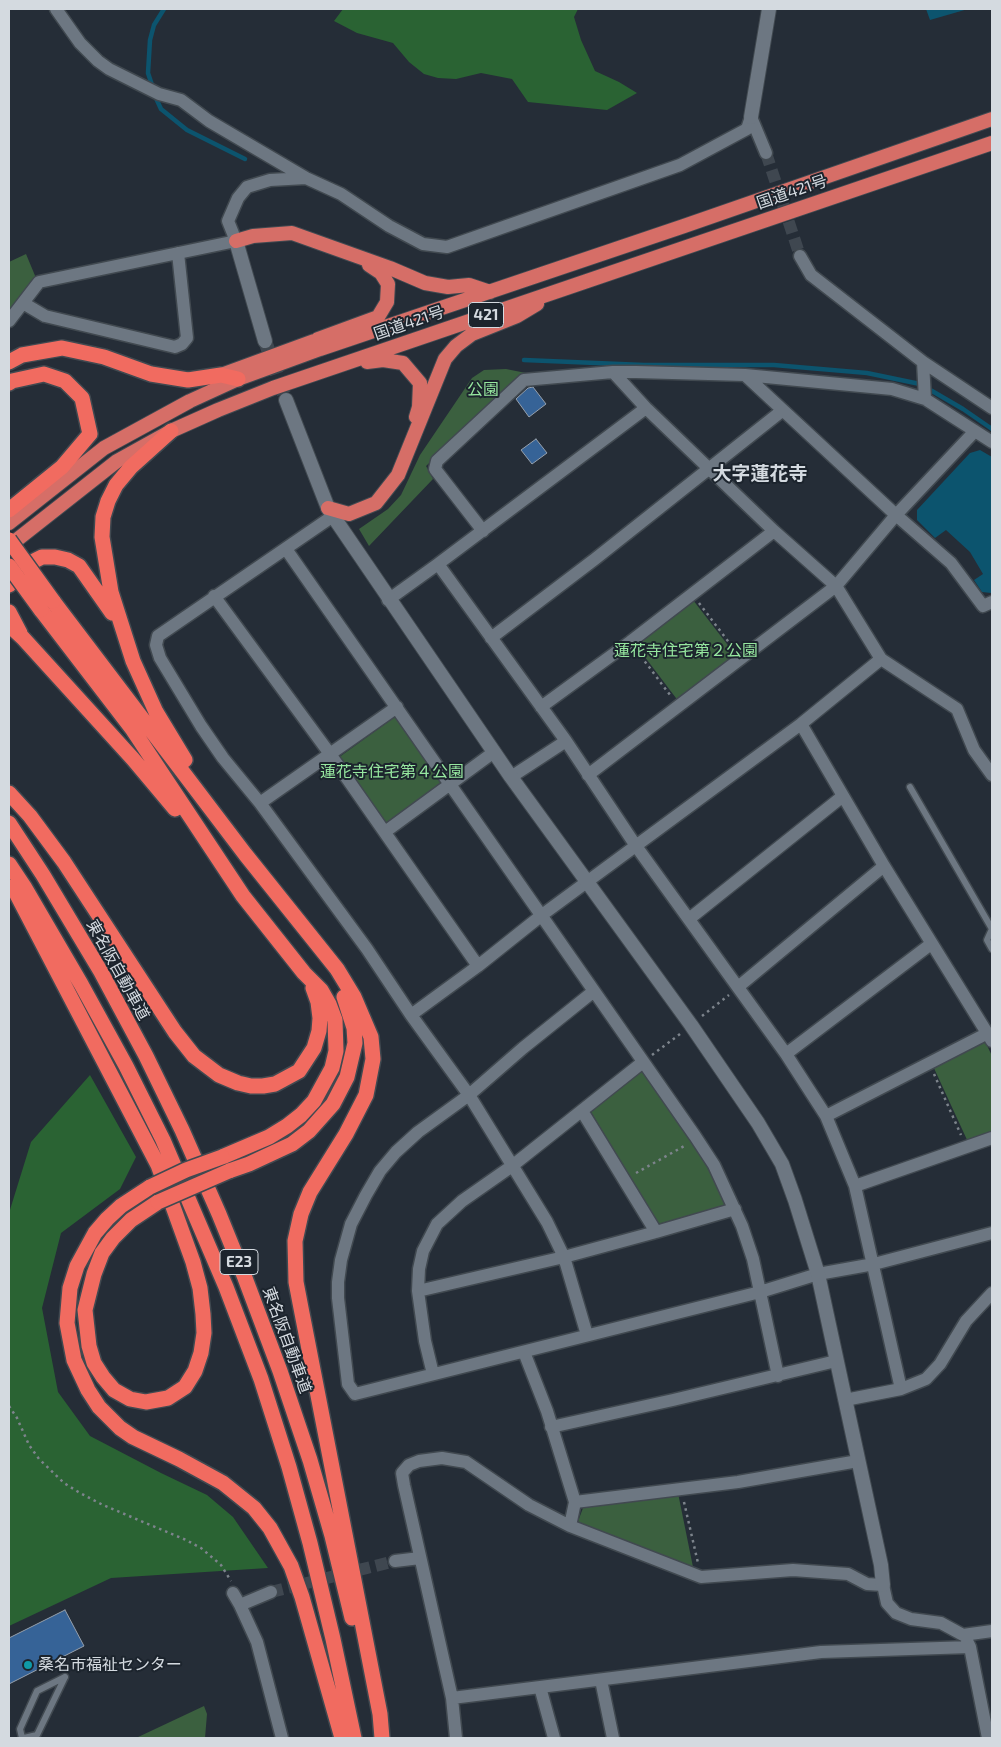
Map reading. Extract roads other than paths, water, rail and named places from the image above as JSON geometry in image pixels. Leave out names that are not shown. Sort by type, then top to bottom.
[{"type":"highway","name":"国道421号","points":[[9,523],[104,448],[190,401],[238,379],[300,356],[992,119]]},
{"type":"highway","name":"国道421号","points":[[9,546],[117,461],[171,431],[218,410],[273,388],[992,143]]},
{"type":"highway","points":[[236,241],[254,236],[292,234],[390,268],[425,283],[448,287],[470,285],[490,292]]},
{"type":"highway","points":[[9,362],[22,355],[62,348],[104,358],[151,374],[188,380],[221,375],[378,317],[387,302],[388,284],[381,274],[358,257]]},
{"type":"highway","points":[[330,512],[349,514],[376,503],[398,475],[445,359],[456,346],[472,334],[517,316],[561,290]]},
{"type":"highway","points":[[300,356],[318,339]]},
{"type":"highway","points":[[341,365],[383,360],[403,363],[420,383],[419,407],[398,475]]},
{"type":"highway","points":[[9,383],[12,380],[44,374],[65,381],[82,398],[90,434],[62,467],[9,510]]},
{"type":"highway","points":[[221,375],[238,379]]},
{"type":"highway","points":[[171,431],[131,467],[116,486],[108,501],[103,517],[102,537],[105,561],[111,592],[133,661],[156,712],[167,733],[245,854]]},
{"type":"highway","points":[[9,540],[47,605],[133,730],[222,866],[243,896],[304,973],[321,990],[335,1020],[336,1051],[332,1068],[314,1100],[301,1115],[287,1126],[269,1136],[150,1187],[121,1206],[107,1219],[95,1233],[77,1266],[70,1288],[67,1323],[74,1360],[88,1390],[99,1407],[120,1428],[134,1437],[223,1483],[254,1508],[270,1528],[291,1566],[302,1597],[342,1738]]},
{"type":"highway","points":[[9,584],[17,572],[37,559],[55,557],[68,560],[79,566],[102,596],[122,628]]},
{"type":"highway","points":[[9,566],[47,605],[337,969],[354,997],[371,1037],[372,1068],[366,1095],[346,1134],[310,1192],[301,1214],[295,1241],[296,1282],[378,1704],[382,1738]]},
{"type":"highway","points":[[9,612],[23,638]]},
{"type":"highway","points":[[9,625],[133,759],[222,866]]},
{"type":"highway","points":[[9,793],[30,816],[64,862],[175,1032],[194,1056],[219,1075],[238,1083],[257,1086],[275,1084],[298,1071],[314,1048],[320,1018],[318,1002],[304,973]]},
{"type":"highway","name":"東名阪自動車道","points":[[9,823],[43,875],[101,972],[146,1056],[186,1139],[246,1278],[310,1460],[332,1536],[356,1633],[376,1738]]},
{"type":"highway","name":"E23","points":[[9,864],[81,984],[130,1074],[167,1149],[226,1287],[261,1379],[289,1467],[310,1543],[354,1738]]},
{"type":"highway","points":[[9,878],[158,1165],[193,1262],[200,1288],[204,1333],[202,1353],[195,1371],[185,1387],[168,1398],[146,1402],[130,1399],[114,1390],[102,1377],[94,1363],[89,1346],[85,1310],[89,1290],[102,1253],[113,1238],[131,1220],[158,1202],[229,1171],[249,1164],[292,1144],[323,1117],[341,1091],[352,1060],[355,1043],[354,1028],[337,969]]},
{"type":"street","points":[[56,9],[80,44],[109,69],[159,94],[181,100],[208,121],[306,178],[342,194],[389,226],[423,244],[447,247],[680,165],[747,129],[752,117],[768,9]]},
{"type":"street","points":[[752,117],[766,153]]},
{"type":"street","points":[[265,341],[236,241],[228,221],[238,198],[247,188],[270,180],[306,178]]},
{"type":"street","points":[[9,321],[39,282],[236,241]]},
{"type":"street","points":[[23,303],[44,316],[175,347],[182,344],[187,338],[178,253]]},
{"type":"street","points":[[800,256],[811,275],[924,362],[992,408]]},
{"type":"street","points":[[924,362],[925,399]]},
{"type":"street","points":[[613,372],[646,408],[774,531],[836,586],[880,659],[957,709],[974,750],[992,775]]},
{"type":"street","points":[[484,531],[435,468],[437,461],[524,380],[613,372],[745,375],[892,389],[925,399],[992,442]]},
{"type":"street","points":[[745,375],[896,515],[951,563],[983,606],[992,602]]},
{"type":"street","points":[[286,400],[330,512],[388,600],[511,777],[691,1025],[758,1122],[782,1164],[818,1274],[881,1564],[887,1604],[896,1613],[911,1619],[941,1623],[963,1635],[970,1647],[986,1695],[988,1738]]},
{"type":"street","points":[[388,600],[484,531],[646,408]]},
{"type":"street","points":[[491,638],[711,469],[783,410]]},
{"type":"street","points":[[588,774],[836,586],[896,515],[975,431]]},
{"type":"street","points":[[330,512],[286,549],[214,596],[158,636],[156,645],[160,658],[201,726],[223,758],[260,803],[470,1094],[547,1222],[564,1256],[587,1335]]},
{"type":"street","points":[[542,707],[774,531]]},
{"type":"street","points":[[286,549],[714,1165],[735,1209],[753,1259],[778,1376]]},
{"type":"street","points":[[438,564],[566,741],[636,846],[786,1054],[826,1116],[855,1186],[901,1389]]},
{"type":"street","points":[[214,596],[330,754],[478,966]]},
{"type":"street","points":[[411,1014],[801,724],[880,659]]},
{"type":"street","points":[[260,803],[397,707]]},
{"type":"street","points":[[801,724],[931,944],[990,1037],[929,1064],[826,1116]]},
{"type":"street","points":[[511,777],[566,741]]},
{"type":"street","points":[[384,832],[494,752]]},
{"type":"street","points":[[689,920],[843,796]]},
{"type":"street","points":[[738,987],[884,866]]},
{"type":"street","points":[[786,1054],[931,944]]},
{"type":"street","points":[[594,991],[523,1048],[470,1094],[418,1132],[396,1152],[380,1171],[351,1224],[341,1260],[338,1298],[348,1384],[355,1394],[760,1292],[818,1274],[874,1264],[992,1233]]},
{"type":"street","points":[[432,1374],[418,1291],[419,1269],[423,1251],[436,1224],[462,1201],[512,1166],[643,1062]]},
{"type":"street","points":[[582,1111],[656,1232]]},
{"type":"street","points":[[855,1186],[992,1138]]},
{"type":"street","points":[[418,1291],[564,1256],[735,1209]]},
{"type":"street","points":[[845,1400],[901,1389],[926,1379],[940,1364],[966,1321],[992,1294]]},
{"type":"street","points":[[524,1352],[547,1411],[575,1502],[570,1526]]},
{"type":"street","points":[[551,1427],[778,1376],[836,1361]]},
{"type":"street","points":[[456,1738],[452,1698],[402,1472],[409,1466],[419,1462],[442,1458],[466,1462],[529,1505],[570,1526],[701,1577],[793,1570],[848,1574],[866,1584],[883,1585]]},
{"type":"street","points":[[575,1502],[738,1482],[858,1461]]},
{"type":"street","points":[[395,1561],[420,1558]]},
{"type":"street","points":[[240,1606],[271,1592]]},
{"type":"street","points":[[232,1593],[257,1642],[282,1738]]},
{"type":"street","points":[[963,1635],[992,1632]]},
{"type":"street","points":[[452,1698],[821,1652],[970,1647]]},
{"type":"street","points":[[601,1680],[613,1738]]},
{"type":"street","points":[[540,1687],[554,1738]]},
{"type":"lane","points":[[910,787],[992,929],[987,940],[992,949]]},
{"type":"lane","points":[[64,1677],[37,1735],[23,1738],[20,1729],[37,1691],[64,1677]]},
{"type":"water","points":[[926,9],[968,9],[930,20]]},
{"type":"water","points":[[980,450],[992,457],[991,593],[982,592],[974,580],[983,574],[970,552],[946,530],[935,538],[917,520],[917,510],[970,453]]},
{"type":"waterway","points":[[153,88],[148,73],[150,40],[154,25],[164,9]]},
{"type":"waterway","points":[[155,96],[161,109],[187,130],[245,159]]},
{"type":"waterway","points":[[524,360],[644,365],[774,365],[867,373],[920,384],[963,409],[992,429]]},
{"type":"tunnel","points":[[766,153],[800,256]]},
{"type":"tunnel","points":[[265,341],[286,400]]},
{"type":"tunnel","points":[[271,1592],[395,1561]]},
{"type":"place","name":"桑名市福祉センター","points":[[28,1665]]},
{"type":"district","name":"大字蓮花寺","points":[[760,474]]},
{"type":"park label","name":"公園","points":[[483,390]]},
{"type":"park label","name":"蓮花寺住宅第２公園","points":[[686,651]]},
{"type":"park label","name":"蓮花寺住宅第４公園","points":[[392,772]]}]
